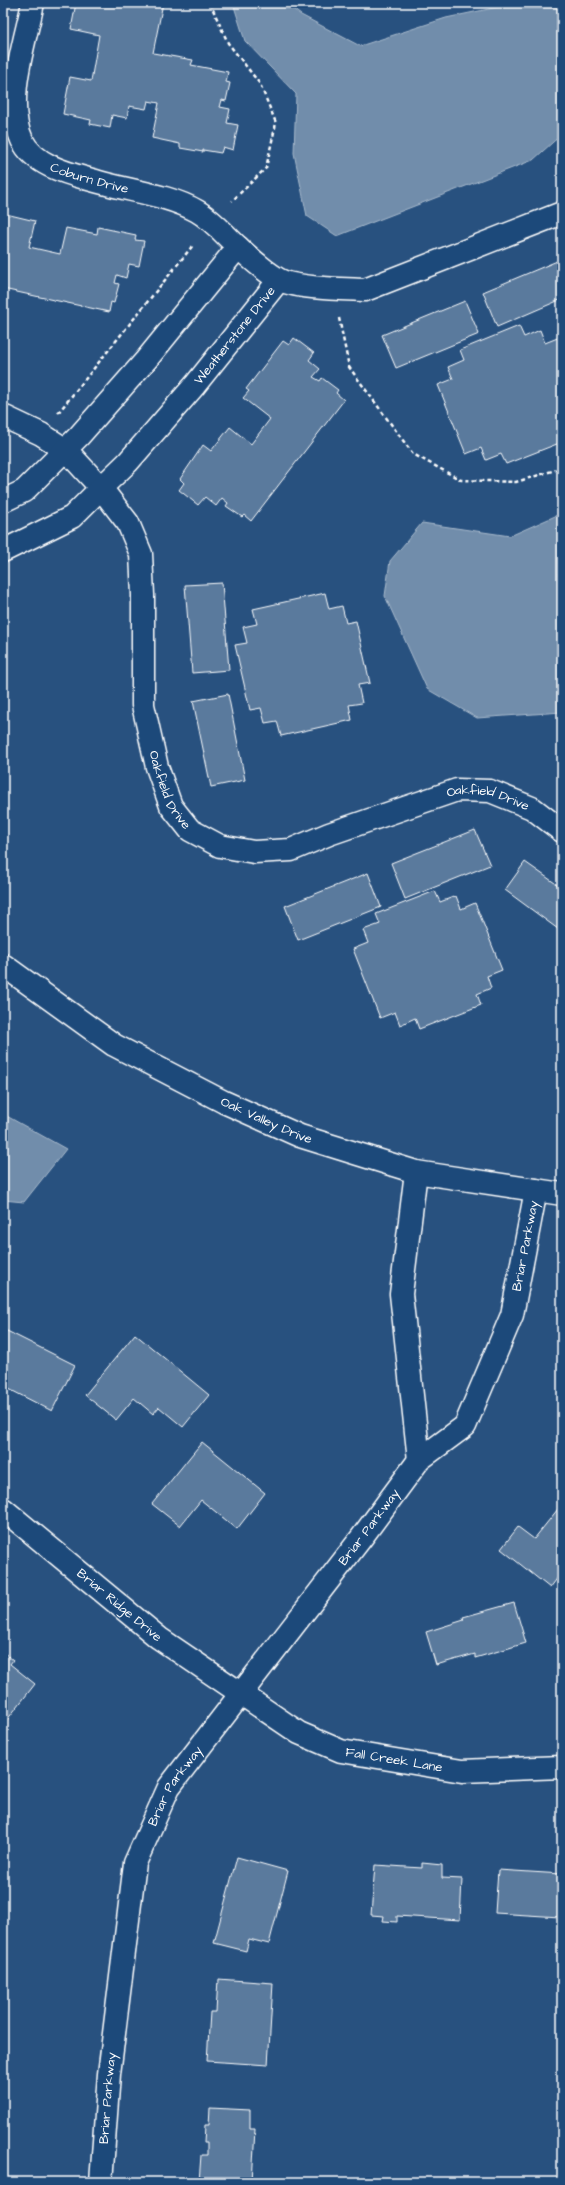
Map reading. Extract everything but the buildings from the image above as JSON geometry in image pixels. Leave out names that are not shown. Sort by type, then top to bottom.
[{"type":"street","name":"Coburn Drive","points":[[33,3],[16,83],[14,114],[21,139],[31,154],[60,171],[156,196],[197,211],[212,221],[238,247],[279,280]]},
{"type":"street","name":"Weatherstone Drive","points":[[3,551],[72,517],[128,462],[195,385],[279,280],[333,289],[365,290],[562,213]]},
{"type":"street","points":[[3,501],[24,491],[66,450],[146,360],[238,247]]},
{"type":"street","name":"Oakfield Drive","points":[[3,416],[41,434],[66,450],[101,488],[128,523],[141,554],[143,595],[143,705],[157,767],[171,806],[190,830],[220,846],[254,852],[291,850],[328,834],[457,790],[490,791],[532,808],[562,831]]},
{"type":"street","name":"Oak Valley Drive","points":[[3,965],[114,1045],[224,1102],[300,1136],[416,1172],[562,1194]]},
{"type":"street","points":[[416,1172],[401,1294],[418,1460]]},
{"type":"street","name":"Briar Parkway","points":[[101,2182],[109,2074],[135,1863],[169,1787],[362,1537],[418,1460],[465,1426],[512,1315],[536,1190]]},
{"type":"street","name":"Briar Ridge Drive","points":[[3,1509],[159,1638],[243,1693]]},
{"type":"street","name":"Fall Creek Lane","points":[[243,1693],[299,1733],[341,1751],[462,1771],[562,1767]]},
{"type":"path","points":[[333,289],[349,368],[414,454],[461,480],[516,482],[562,468]]},
{"type":"water","points":[[233,3],[285,3],[301,15],[360,46],[446,18],[517,3],[562,4],[562,134],[533,160],[337,236],[307,216],[294,153],[296,94],[245,41]]},
{"type":"water","points":[[562,513],[562,712],[477,718],[427,689],[385,596],[390,561],[422,523],[510,536]]},
{"type":"water","points":[[3,1114],[66,1149],[24,1202],[3,1200]]}]
